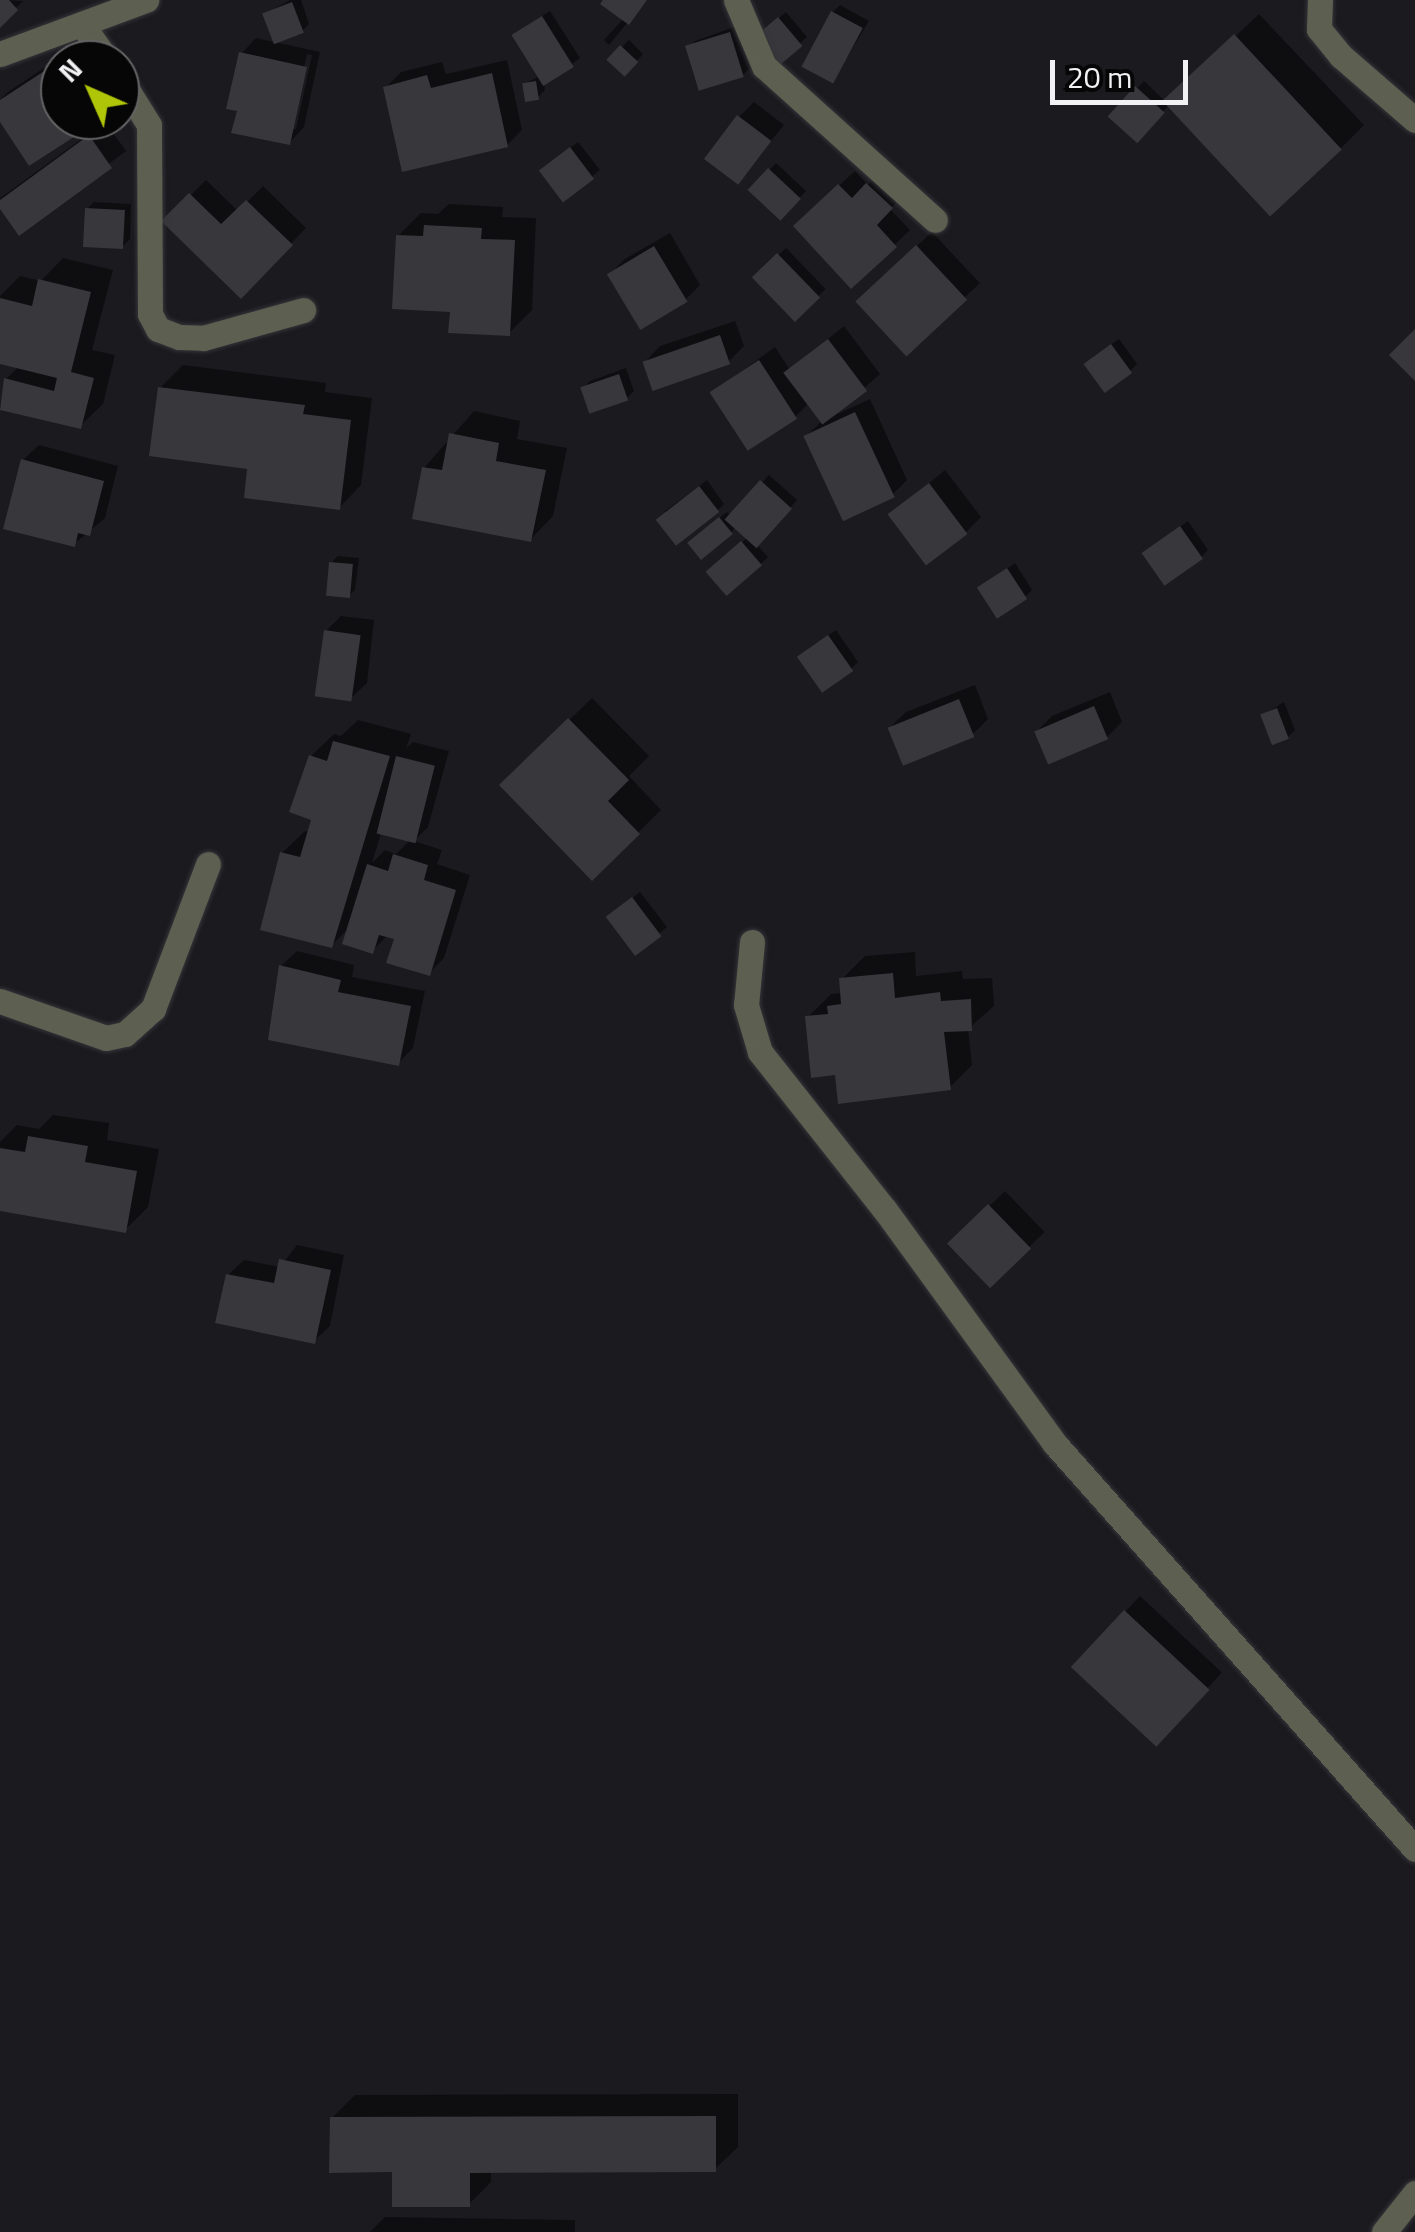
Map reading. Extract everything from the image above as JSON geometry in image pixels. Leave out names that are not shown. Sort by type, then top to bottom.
[{"type":"street","points":[[0,54],[146,0]]},
{"type":"street","points":[[736,0],[764,66],[935,220]]},
{"type":"street","points":[[1320,0],[1319,29],[1340,56],[1415,120]]},
{"type":"street","points":[[83,26],[93,40]]},
{"type":"street","points":[[140,110],[149,125],[150,314],[158,329],[179,337],[203,338],[303,310]]},
{"type":"street","points":[[0,1001],[106,1038],[125,1034],[154,1008],[208,864]]},
{"type":"street","points":[[752,942],[746,1005],[760,1052],[885,1210],[1055,1444],[1415,1849]]},
{"type":"street","points":[[1384,2232],[1415,2192]]},
{"type":"building","points":[[0,0],[9,0],[18,10],[0,28]]},
{"type":"building","points":[[603,0],[647,0],[629,25],[600,4]]},
{"type":"building","points":[[292,2],[304,33],[274,44],[262,13]]},
{"type":"building","points":[[831,11],[863,28],[833,84],[801,67]]},
{"type":"building","points":[[542,16],[574,67],[543,86],[511,35]]},
{"type":"building","points":[[778,17],[802,46],[780,65],[756,36]]},
{"type":"building","points":[[730,32],[744,77],[699,91],[685,46]]},
{"type":"building","points":[[1234,34],[1342,150],[1270,216],[1162,101]]},
{"type":"building","points":[[620,45],[638,62],[625,77],[606,60]]},
{"type":"building","points":[[239,52],[307,67],[290,145],[231,133],[237,111],[226,109]]},
{"type":"building","points":[[492,73],[508,147],[402,172],[383,87],[427,75],[431,88]]},
{"type":"building","points":[[40,74],[40,140],[69,140],[29,166],[0,122],[0,100]]},
{"type":"building","points":[[536,81],[539,100],[525,102],[522,83]]},
{"type":"building","points":[[1135,86],[1165,113],[1137,143],[1108,116]]},
{"type":"building","points":[[737,115],[771,141],[738,185],[704,159]]},
{"type":"building","points":[[82,140],[92,140],[112,168],[19,236],[0,209],[0,200]]},
{"type":"building","points":[[570,147],[594,179],[563,202],[539,170]]},
{"type":"building","points":[[768,168],[801,199],[780,221],[748,190]]},
{"type":"building","points":[[866,183],[893,208],[877,225],[897,247],[851,289],[793,226],[838,184],[852,198]]},
{"type":"building","points":[[189,193],[221,224],[246,200],[293,245],[241,299],[161,221]]},
{"type":"building","points":[[85,208],[125,210],[123,249],[83,247]]},
{"type":"building","points":[[424,225],[482,228],[481,239],[515,240],[510,336],[448,333],[450,312],[392,309],[396,235],[423,236]]},
{"type":"building","points":[[916,245],[967,300],[906,356],[855,302]]},
{"type":"building","points":[[654,246],[687,302],[640,330],[607,274]]},
{"type":"building","points":[[777,253],[820,298],[795,322],[752,277]]},
{"type":"building","points":[[38,279],[91,292],[71,372],[94,378],[81,429],[0,410],[4,378],[54,391],[57,378],[0,364],[0,298],[32,306]]},
{"type":"building","points":[[1415,329],[1415,381],[1389,355]]},
{"type":"building","points":[[720,335],[730,364],[653,391],[642,362]]},
{"type":"building","points":[[828,339],[867,391],[822,425],[783,373]]},
{"type":"building","points":[[1111,344],[1132,373],[1105,393],[1083,364]]},
{"type":"building","points":[[759,360],[797,419],[748,451],[710,392]]},
{"type":"building","points":[[619,374],[628,400],[589,414],[580,387]]},
{"type":"building","points":[[158,387],[305,405],[303,414],[351,420],[340,510],[244,498],[247,469],[149,456]]},
{"type":"building","points":[[855,412],[895,497],[843,521],[803,436]]},
{"type":"building","points":[[449,433],[499,443],[496,461],[546,470],[531,542],[412,519],[422,467],[442,470]]},
{"type":"building","points":[[21,459],[104,481],[90,536],[78,533],[75,547],[3,529]]},
{"type":"building","points":[[760,480],[792,509],[756,548],[725,519]]},
{"type":"building","points":[[929,483],[968,534],[926,565],[887,514]]},
{"type":"building","points":[[699,486],[719,512],[676,546],[656,520]]},
{"type":"building","points":[[719,517],[733,534],[701,560],[687,543]]},
{"type":"building","points":[[1180,526],[1203,559],[1164,586],[1141,553]]},
{"type":"building","points":[[741,541],[762,565],[727,596],[706,572]]},
{"type":"building","points":[[329,562],[353,564],[350,598],[326,596]]},
{"type":"building","points":[[1007,568],[1027,599],[997,619],[977,588]]},
{"type":"building","points":[[324,630],[361,635],[351,701],[315,696]]},
{"type":"building","points":[[828,635],[853,671],[822,693],[797,657]]},
{"type":"building","points":[[959,699],[974,737],[903,766],[888,728]]},
{"type":"building","points":[[1094,706],[1108,739],[1048,765],[1034,731]]},
{"type":"building","points":[[1277,708],[1289,739],[1272,745],[1260,714]]},
{"type":"building","points":[[568,718],[629,780],[608,801],[640,834],[592,881],[499,785]]},
{"type":"building","points":[[333,741],[390,756],[332,948],[260,930],[280,852],[300,857],[311,820],[289,812],[309,755],[327,761]]},
{"type":"building","points":[[396,756],[435,766],[415,843],[377,834]]},
{"type":"building","points":[[393,854],[428,865],[424,880],[456,890],[430,976],[386,963],[394,939],[379,935],[373,954],[342,944],[367,864],[388,871]]},
{"type":"building","points":[[632,897],[661,936],[635,956],[606,917]]},
{"type":"building","points":[[279,965],[341,980],[338,992],[411,1006],[399,1066],[268,1040]]},
{"type":"building","points":[[893,973],[895,998],[940,992],[941,1001],[971,999],[972,1031],[944,1032],[951,1090],[838,1104],[835,1075],[811,1078],[805,1016],[828,1014],[827,1006],[841,1004],[839,978]]},
{"type":"building","points":[[28,1136],[88,1146],[85,1162],[137,1171],[126,1233],[0,1211],[0,1148],[25,1152]]},
{"type":"building","points":[[988,1204],[1031,1249],[990,1288],[947,1244]]},
{"type":"building","points":[[279,1259],[331,1270],[315,1344],[215,1323],[226,1274],[274,1283]]},
{"type":"building","points":[[1124,1610],[1210,1690],[1156,1747],[1071,1667]]},
{"type":"building","points":[[716,2116],[716,2172],[470,2173],[470,2207],[392,2207],[392,2172],[329,2173],[330,2117]]}]
